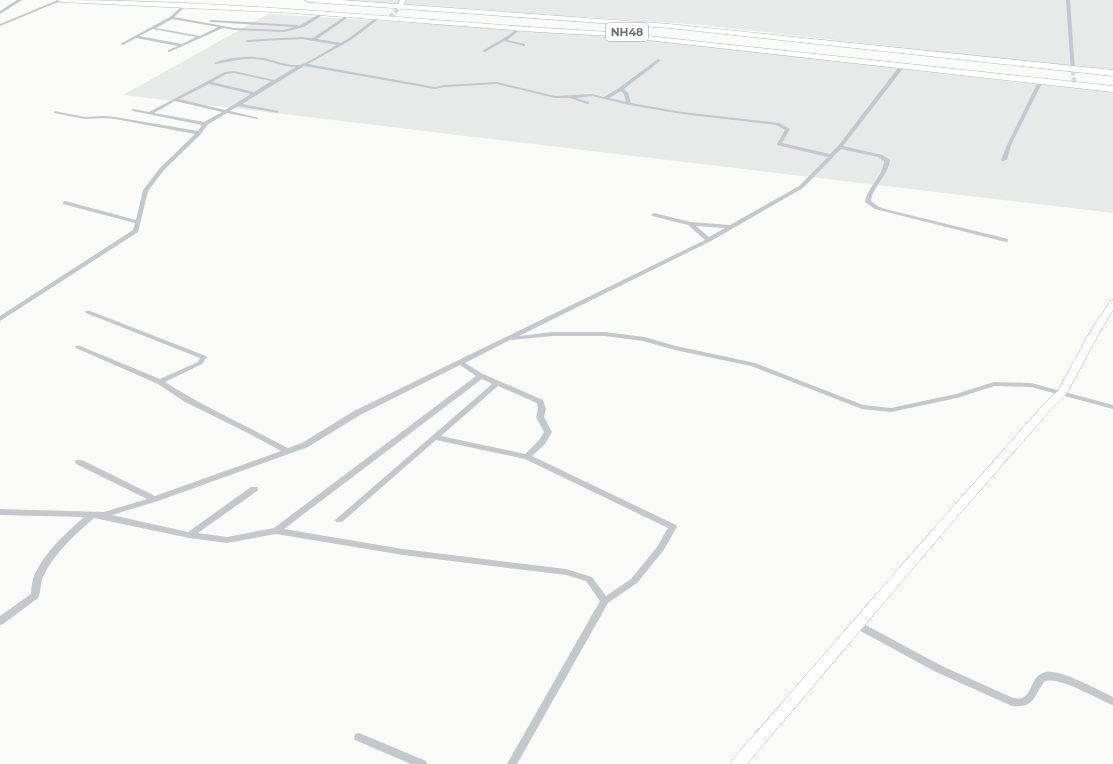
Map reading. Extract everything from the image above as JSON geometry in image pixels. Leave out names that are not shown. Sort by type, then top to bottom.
[{"type":"highway","points":[[61,0],[389,18],[519,29],[611,34],[1041,81],[1074,83],[1113,89]]},
{"type":"highway","name":"NH48","points":[[139,0],[243,5],[627,32],[1113,85]]},
{"type":"highway","name":"NH48","points":[[219,0],[631,27],[855,48],[1113,80]]},
{"type":"highway","points":[[309,0],[400,5],[630,22],[855,48],[1113,73]]},
{"type":"street","points":[[0,13],[20,0]]},
{"type":"street","points":[[0,25],[61,0]]},
{"type":"street","points":[[1068,0],[1073,70]]},
{"type":"street","points":[[122,44],[171,18],[184,6]]},
{"type":"street","points":[[195,21],[242,30],[284,31],[303,26],[322,14]]},
{"type":"street","points":[[313,40],[348,16]]},
{"type":"street","points":[[171,18],[195,21],[303,26]]},
{"type":"street","points":[[0,319],[136,231],[146,191],[162,169],[199,133],[205,124],[275,81],[342,44],[378,18]]},
{"type":"street","points":[[169,51],[222,27]]},
{"type":"street","points":[[152,28],[201,37]]},
{"type":"street","points":[[484,51],[519,29]]},
{"type":"street","points":[[136,37],[182,45]]},
{"type":"street","points":[[247,41],[302,38],[342,44]]},
{"type":"street","points":[[502,40],[524,45]]},
{"type":"street","points":[[216,63],[244,59],[262,59],[289,67],[303,65],[435,88],[445,86],[497,84],[555,97],[592,95],[682,114],[777,124],[788,129],[779,144],[832,156]]},
{"type":"street","points":[[605,98],[658,60]]},
{"type":"street","points":[[0,512],[104,515],[155,499],[305,445],[357,413],[709,240],[801,187],[840,148],[903,65]]},
{"type":"street","points":[[150,113],[225,73],[234,72],[275,81]]},
{"type":"street","points":[[1004,160],[1009,145],[1041,81]]},
{"type":"street","points":[[208,82],[256,94]]},
{"type":"street","points":[[621,88],[626,93],[629,104]]},
{"type":"street","points":[[566,97],[578,99],[587,103]]},
{"type":"street","points":[[175,100],[257,118]]},
{"type":"street","points":[[237,104],[276,112]]},
{"type":"street","points":[[133,110],[205,124]]},
{"type":"street","points":[[56,112],[85,118],[115,118],[199,133]]},
{"type":"street","points":[[840,148],[880,156],[887,160],[886,167],[869,194],[868,202],[871,205],[887,211],[1006,240]]},
{"type":"street","points":[[65,203],[138,222]]},
{"type":"street","points":[[654,215],[690,224],[731,227]]},
{"type":"street","points":[[690,224],[709,240]]},
{"type":"street","points":[[738,764],[986,477],[1062,393],[1092,337],[1113,303]]},
{"type":"street","points":[[88,312],[204,357],[200,363],[160,382]]},
{"type":"street","points":[[506,340],[553,334],[605,334],[644,339],[675,348],[753,364],[862,407],[891,410],[957,396],[994,384],[1031,385],[1113,406]]},
{"type":"street","points":[[78,347],[160,382],[188,400],[249,430],[287,451]]},
{"type":"street","points":[[461,363],[481,376],[540,402],[542,409],[540,417],[548,432],[542,442],[527,458]]},
{"type":"street","points":[[276,531],[481,376]]},
{"type":"street","points":[[340,520],[497,383]]},
{"type":"street","points":[[434,437],[527,458],[673,527],[660,549],[634,581],[605,602],[512,764]]},
{"type":"street","points":[[79,462],[155,499]]},
{"type":"street","points":[[189,535],[254,489]]},
{"type":"street","points":[[93,514],[189,535],[227,540],[276,531],[362,544],[403,552],[566,572],[589,580],[605,602]]},
{"type":"street","points":[[0,622],[35,596],[38,579],[51,556],[71,534],[93,514]]},
{"type":"street","points":[[858,625],[939,669],[1012,702],[1025,702],[1030,698],[1045,675],[1061,678],[1113,701]]},
{"type":"street","points":[[359,737],[422,764]]},
{"type":"shaded area","points":[[335,0],[1113,0],[1113,71],[701,25]]},
{"type":"shaded area","points":[[268,14],[593,34],[1113,89],[1113,213],[123,95]]},
{"type":"tunnel","points":[[390,17],[399,8]]},
{"type":"tunnel","points":[[1073,71],[1074,82]]}]
